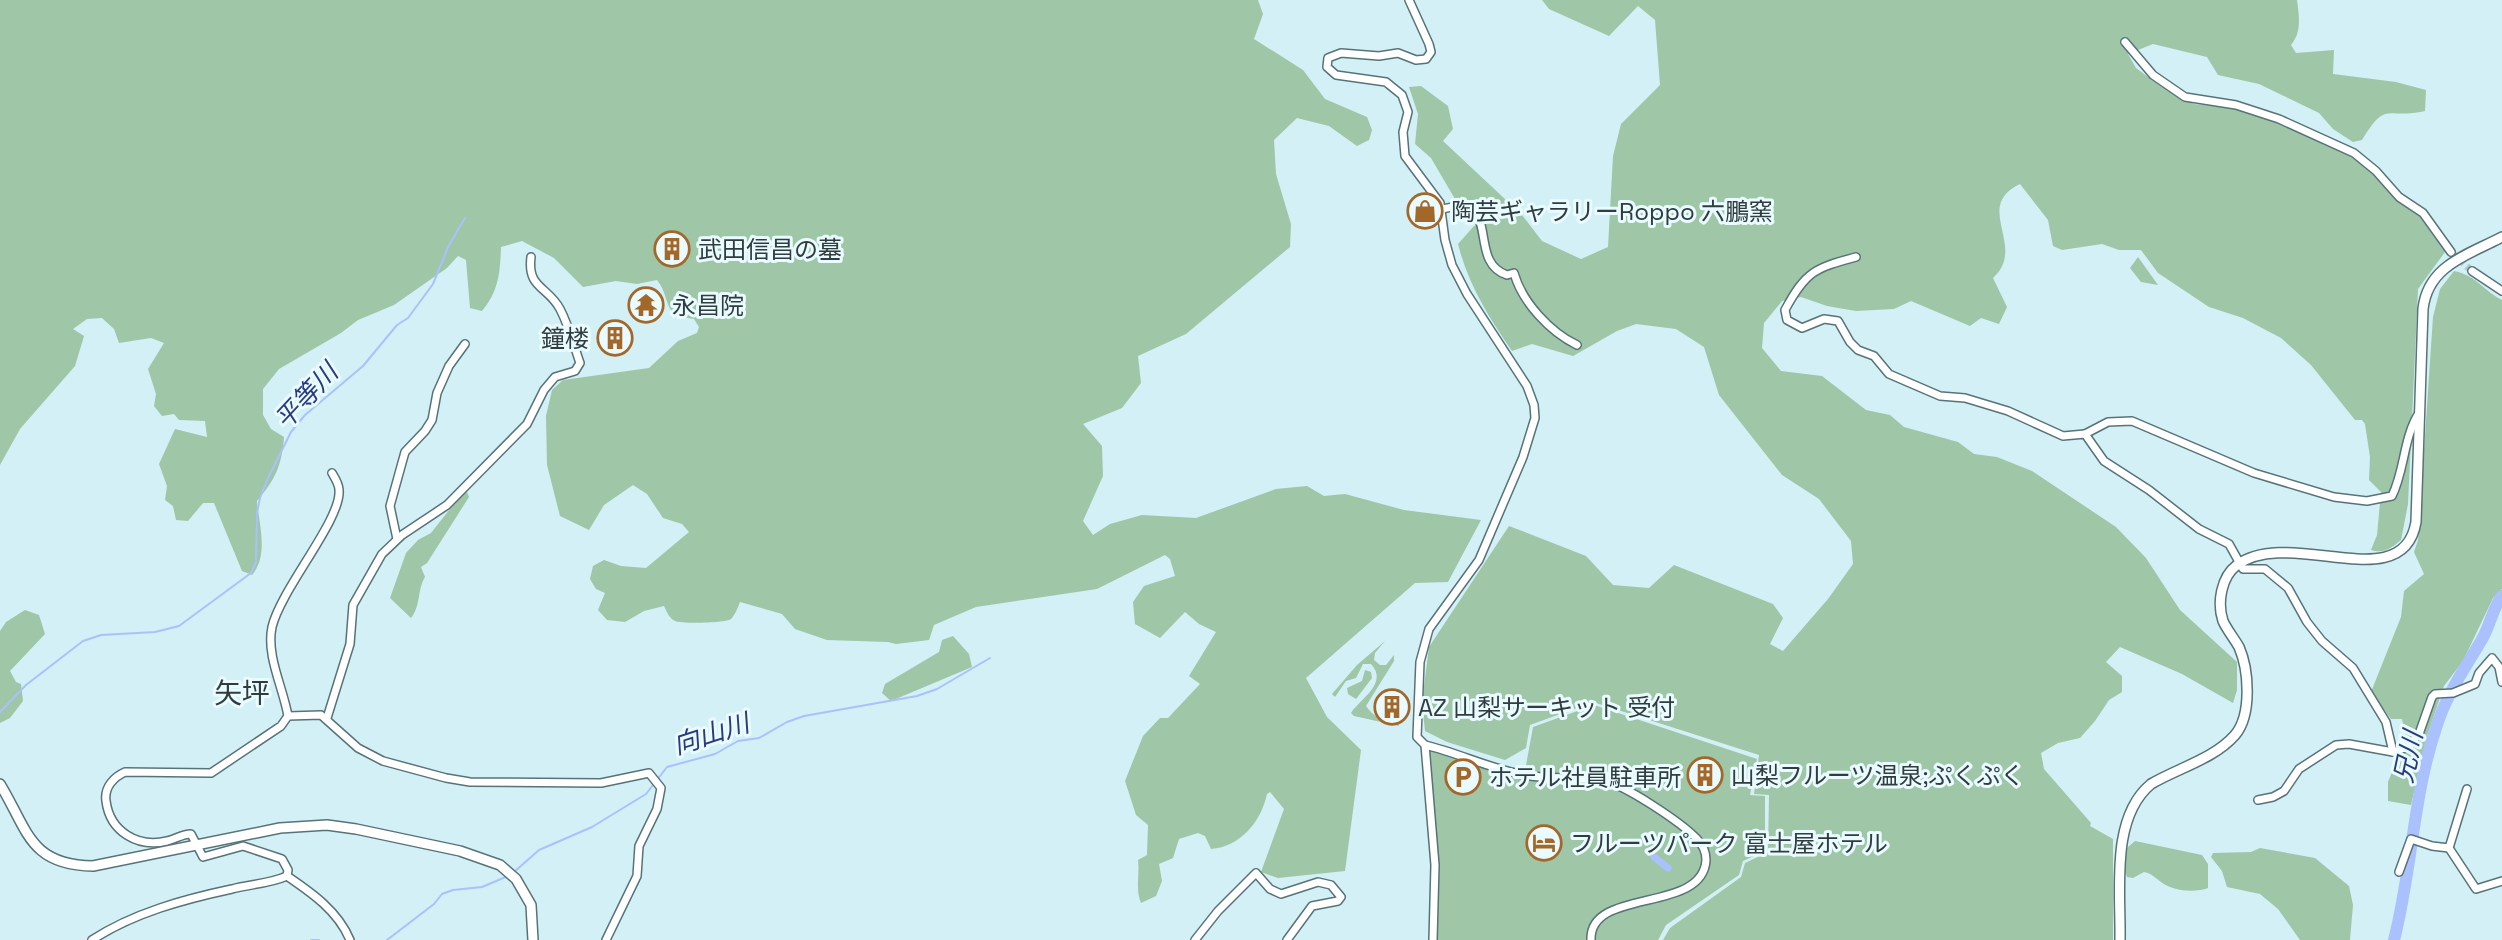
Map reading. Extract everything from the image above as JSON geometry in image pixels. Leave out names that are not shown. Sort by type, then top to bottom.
[{"type":"street","points":[[1409,0],[1429,44],[1431,52],[1426,59],[1416,60],[1398,53],[1379,56],[1341,53],[1328,58],[1327,67],[1336,75],[1379,79],[1395,87],[1402,95],[1408,112],[1403,132],[1405,156],[1442,209],[1445,240],[1452,265],[1467,294],[1527,386],[1535,418],[1516,474],[1479,560],[1435,617],[1423,647],[1417,737],[1425,745],[1526,775],[1608,781],[1640,798],[1698,840],[1706,853],[1705,870],[1700,878],[1674,893],[1605,913],[1593,928],[1591,940]]},
{"type":"street","points":[[2125,42],[2153,75],[2185,97],[2236,105],[2279,119],[2354,153],[2376,171],[2399,197],[2423,213],[2451,252]]},
{"type":"street","points":[[1442,209],[1460,205],[1470,207],[1477,213],[1483,243],[1495,269],[1507,275],[1514,273],[1517,286],[1537,313],[1577,345]]},
{"type":"street","points":[[2120,940],[2122,852],[2128,816],[2142,792],[2160,779],[2219,749],[2233,737],[2243,722],[2247,699],[2242,656],[2222,619],[2222,587],[2238,564],[2256,557],[2290,551],[2377,560],[2399,553],[2410,541],[2416,522],[2423,309],[2427,287],[2438,272],[2502,237]]},
{"type":"street","points":[[327,718],[350,644],[353,605],[382,554],[397,539],[447,505],[527,424],[544,390],[555,377],[575,371],[580,363],[562,311],[530,274],[531,257]]},
{"type":"street","points":[[1856,257],[1821,266],[1810,274],[1785,310],[1787,320],[1802,328],[1824,319],[1838,321],[1850,342],[1858,350],[1874,356],[1889,374],[1940,396],[1965,398],[2008,411],[2063,436],[2085,434],[2108,422],[2132,421],[2254,473],[2341,499],[2367,501],[2392,496],[2401,479],[2412,425],[2419,411]]},
{"type":"street","points":[[2472,271],[2502,291]]},
{"type":"street","points":[[397,539],[390,506],[405,452],[432,420],[437,393],[449,366],[465,344]]},
{"type":"street","points":[[2085,434],[2104,461],[2149,490],[2199,529],[2229,544],[2243,569],[2265,569],[2288,588],[2312,629],[2348,663],[2374,701],[2386,722],[2393,752]]},
{"type":"street","points":[[287,876],[287,864],[274,855],[243,846],[203,857],[191,834],[157,843],[125,835],[106,806],[105,797],[113,780],[125,772],[211,773],[281,726],[288,716],[270,646],[272,630],[286,593],[333,511],[340,491],[332,473]]},
{"type":"street","points":[[2258,800],[2284,791],[2299,769],[2336,745],[2349,744],[2393,752],[2408,747],[2417,738],[2435,694],[2453,693],[2475,684],[2479,673],[2492,658],[2499,667],[2502,682]]},
{"type":"street","points":[[288,716],[321,715],[358,748],[383,761],[446,778],[470,782],[601,783],[644,773],[657,780],[657,809],[639,846],[637,876],[606,940]]},
{"type":"street","points":[[1425,745],[1435,865],[1433,940]]},
{"type":"street","points":[[0,784],[35,846],[55,860],[93,866],[280,828],[327,825],[485,858],[505,868],[516,879],[531,905],[533,940]]},
{"type":"street","points":[[2449,848],[2467,789]]},
{"type":"street","points":[[2399,872],[2411,839],[2449,848],[2476,889],[2502,881]]},
{"type":"street","points":[[1195,940],[1218,911],[1256,873],[1270,889],[1281,894],[1318,882],[1331,885],[1341,897],[1338,901],[1312,906],[1287,940]]},
{"type":"street","points":[[92,940],[123,922],[219,892],[277,881],[287,876]]},
{"type":"street","points":[[287,876],[331,909],[342,922],[350,940]]},
{"type":"green space","points":[[0,0],[1258,0],[1263,14],[1254,39],[1303,70],[1325,99],[1367,117],[1372,130],[1369,140],[1357,146],[1329,126],[1297,118],[1274,140],[1276,174],[1291,224],[1290,247],[1186,334],[1138,356],[1141,383],[1122,408],[1083,424],[1102,446],[1103,476],[1083,521],[1093,535],[1110,524],[1142,515],[1196,518],[1276,489],[1307,486],[1324,496],[1345,494],[1404,510],[1481,520],[1448,582],[1415,583],[1306,678],[1327,717],[1361,750],[1345,871],[1278,878],[1261,872],[1284,809],[1270,792],[1248,831],[1231,844],[1211,849],[1205,836],[1198,833],[1179,839],[1173,858],[1159,864],[1162,881],[1156,896],[1141,903],[1138,860],[1147,855],[1148,825],[1136,815],[1125,781],[1143,736],[1160,718],[1168,718],[1200,684],[1189,676],[1216,632],[1199,624],[1185,612],[1160,638],[1135,624],[1133,602],[1144,586],[1175,576],[1170,559],[1165,555],[1097,589],[976,607],[934,625],[929,640],[896,644],[827,640],[795,629],[782,614],[740,602],[731,619],[721,621],[675,621],[664,606],[644,611],[625,622],[607,620],[598,610],[605,593],[596,589],[590,579],[593,566],[604,560],[621,566],[646,568],[689,532],[682,524],[663,518],[647,494],[633,485],[604,505],[589,530],[560,516],[547,465],[546,416],[552,390],[563,380],[649,368],[678,341],[697,333],[699,327],[694,319],[675,316],[657,280],[637,284],[616,281],[583,287],[554,258],[522,241],[501,247],[498,281],[482,311],[470,308],[466,260],[458,256],[447,268],[394,305],[358,320],[279,369],[263,389],[263,415],[271,429],[284,437],[283,447],[276,472],[257,501],[262,549],[252,575],[242,571],[214,503],[203,503],[188,521],[176,520],[173,506],[165,500],[167,486],[159,464],[175,429],[207,437],[205,421],[179,420],[174,414],[162,416],[154,406],[156,394],[148,369],[164,343],[151,338],[119,343],[114,329],[102,318],[87,319],[73,329],[84,336],[75,366],[20,429],[0,465]]},
{"type":"green space","points":[[1542,0],[2297,0],[2298,29],[2291,45],[2296,53],[2334,50],[2333,74],[2396,82],[2426,90],[2425,111],[2382,115],[2362,140],[2353,142],[2333,129],[2319,113],[2259,84],[2218,75],[2207,57],[2153,44],[2128,54],[2136,68],[2194,104],[2232,108],[2285,123],[2312,139],[2352,156],[2376,174],[2396,200],[2417,213],[2445,252],[2418,289],[2408,504],[2401,540],[2388,550],[2371,550],[2377,535],[2381,492],[2369,480],[2370,457],[2365,424],[2362,420],[2355,420],[2311,365],[2281,338],[2243,318],[2209,307],[2158,273],[2141,250],[2119,250],[2102,244],[2062,250],[2053,246],[2048,220],[2020,184],[2006,193],[2000,204],[2005,253],[2002,266],[1993,278],[2007,307],[1999,324],[1981,318],[1970,326],[1911,301],[1894,309],[1856,311],[1801,297],[1782,301],[1764,323],[1762,348],[1781,371],[1822,376],[1866,410],[1890,415],[1904,427],[1958,442],[1974,454],[1997,457],[2032,471],[2116,527],[2146,558],[2180,610],[2237,662],[2237,690],[2233,703],[2182,674],[2120,647],[2106,662],[2122,676],[2122,692],[2109,700],[2080,738],[2058,743],[2041,753],[2044,769],[2091,823],[2090,826],[2113,839],[2113,940],[1663,940],[1670,928],[1741,877],[1745,863],[1768,852],[1769,795],[1754,794],[1759,755],[1593,702],[1530,725],[1526,748],[1505,760],[1447,742],[1425,731],[1422,702],[1429,647],[1509,526],[1586,556],[1613,585],[1649,588],[1674,565],[1773,604],[1783,618],[1770,644],[1783,651],[1828,599],[1853,564],[1851,541],[1819,499],[1782,475],[1719,395],[1704,347],[1676,329],[1636,324],[1573,356],[1532,344],[1512,351],[1480,300],[1458,244],[1474,226],[1487,221],[1474,202],[1455,199],[1431,158],[1415,144],[1418,114],[1409,87],[1421,86],[1448,106],[1453,129],[1443,141],[1522,215],[1542,241],[1581,259],[1608,247],[1613,156],[1621,124],[1660,85],[1655,20],[1638,6],[1609,36],[1549,9]]},
{"type":"green space","points":[[2138,257],[2158,285],[2141,282],[2130,268]]},
{"type":"green space","points":[[2454,271],[2469,276],[2502,300],[2502,589],[2493,598],[2463,661],[2444,686],[2427,736],[2411,805],[2388,801],[2388,782],[2406,738],[2402,719],[2391,719],[2371,692],[2401,617],[2404,591],[2424,574],[2414,552],[2418,540],[2433,317],[2440,289]]},
{"type":"green space","points":[[467,492],[469,497],[427,563],[421,567],[425,577],[411,618],[390,598],[406,553],[418,540],[431,533],[461,495]]},
{"type":"green space","points":[[25,610],[39,615],[45,634],[10,671],[16,682],[21,684],[23,701],[10,718],[0,723],[0,631],[6,622]]},
{"type":"green space","points":[[953,636],[969,654],[972,667],[891,701],[882,693],[885,684],[939,652],[942,640]]},
{"type":"green space","points":[[1385,641],[1375,653],[1374,660],[1386,665],[1394,655],[1394,661],[1366,706],[1376,716],[1398,722],[1399,726],[1351,713],[1375,684],[1376,671],[1371,664],[1363,664],[1356,678],[1346,681],[1335,697],[1332,694],[1357,665]]},
{"type":"green space","points":[[1365,670],[1371,672],[1372,678],[1356,699],[1348,694],[1347,688],[1362,681]]},
{"type":"green space","points":[[1594,705],[1757,759],[1750,795],[1765,796],[1765,851],[1743,861],[1739,875],[1666,925],[1658,940],[1436,940],[1427,753],[1432,744],[1513,771],[1525,771],[1533,727]]},
{"type":"green space","points":[[2135,841],[2202,855],[2208,864],[2208,888],[2177,889],[2144,872],[2133,878],[2127,877],[2123,866],[2126,849]]},
{"type":"green space","points":[[2260,848],[2315,858],[2349,886],[2353,905],[2350,940],[2300,940],[2278,909],[2260,894],[2227,887],[2222,871],[2211,857],[2213,853],[2251,852]]},
{"type":"waterway","name":"平等川","points":[[0,712],[26,685],[83,641],[101,635],[155,632],[179,626],[251,573],[256,562],[260,498],[291,432],[305,415],[363,366],[397,325],[408,318],[433,284],[448,247],[465,218]]},
{"type":"waterway","name":"兄川","points":[[2394,940],[2422,780],[2436,728],[2450,694],[2484,636],[2502,596]]},
{"type":"waterway","name":"向山川","points":[[514,872],[539,850],[592,827],[646,794],[667,767],[715,754],[738,741],[759,738],[804,716],[917,696],[937,689],[990,658]]},
{"type":"waterway","points":[[1654,857],[1668,868]]},
{"type":"waterway","name":"向山川","points":[[387,940],[434,904],[442,894],[482,887],[508,876]]},
{"type":"waterway","name":"向山川","points":[[311,940],[319,940]]},
{"type":"tunnel","points":[[2451,252],[2472,271]]},
{"type":"place","name":"陶芸ギャラリーRoppo 六鵬窯","points":[[1425,211]]},
{"type":"place","name":"武田信昌の墓","points":[[672,249]]},
{"type":"place","name":"永昌院","points":[[646,305]]},
{"type":"place","name":"鐘楼","points":[[615,338]]},
{"type":"place","name":"AZ 山梨サーキット 受付","points":[[1392,707]]},
{"type":"place","name":"山梨フルーツ温泉;ぷくぷく","points":[[1705,775]]},
{"type":"place","name":"ホテル社員駐車所","points":[[1463,777]]},
{"type":"place","name":"フルーツパーク 富士屋ホテル","points":[[1544,843]]},
{"type":"district","name":"矢坪","points":[[242,693]]}]
